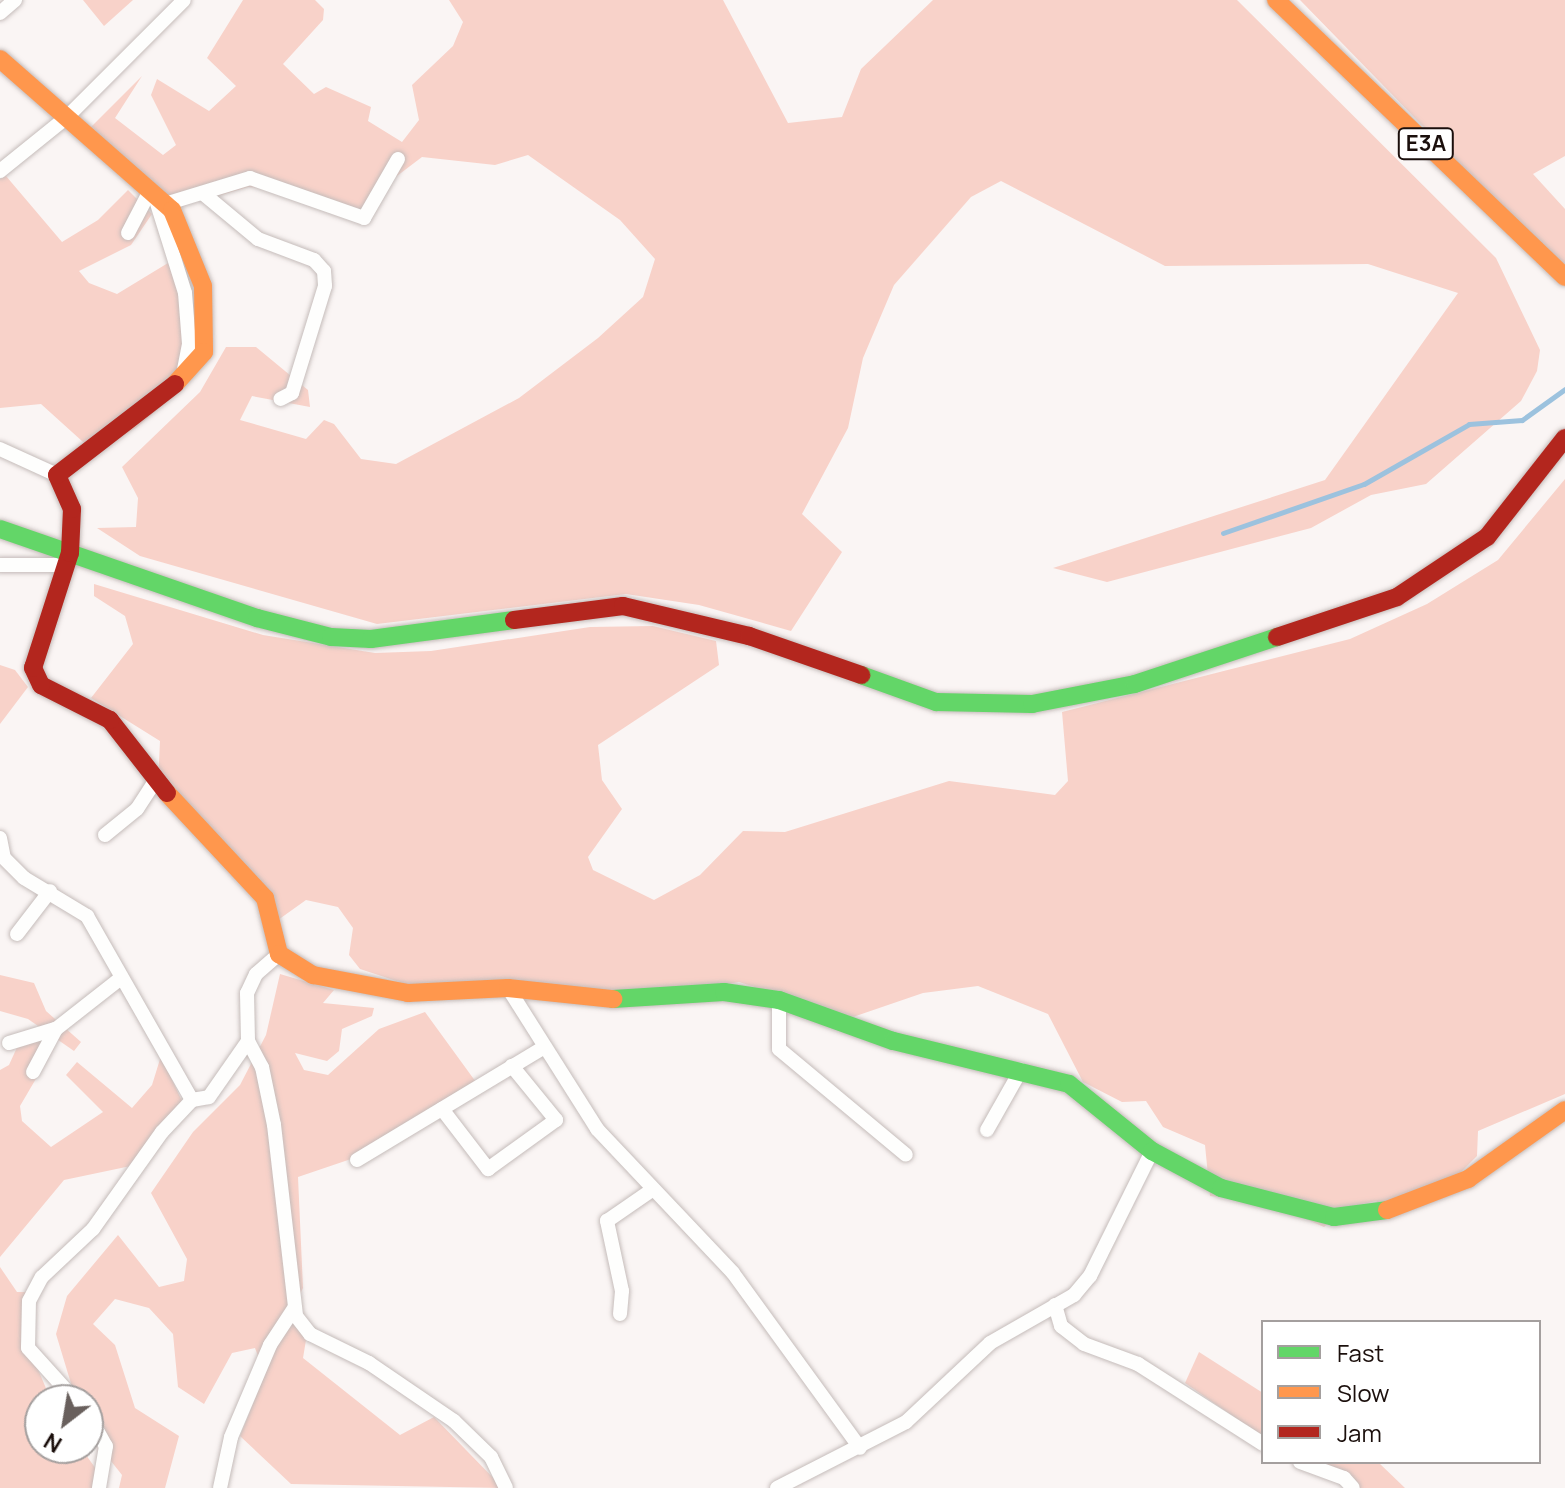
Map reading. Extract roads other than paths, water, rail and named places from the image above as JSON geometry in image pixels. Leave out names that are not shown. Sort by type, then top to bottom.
[{"type":"main road","name":"E3A","points":[[1282,6],[1565,277]]},
{"type":"main road","points":[[0,59],[157,196],[203,286],[204,352],[182,379],[57,475],[72,509],[67,559],[33,668],[41,685],[110,720],[155,781],[265,898],[279,954],[313,975],[358,987],[449,994],[508,988],[589,1000],[724,992],[779,1000],[893,1041],[1069,1084],[1152,1151],[1221,1188],[1334,1217],[1371,1217],[1468,1179],[1565,1110]]},
{"type":"main road","points":[[0,529],[67,559],[257,618],[331,637],[371,639],[623,606],[749,636],[936,702],[1032,704],[1135,684],[1397,597],[1487,537],[1565,438]]},
{"type":"street","points":[[0,13],[15,0]]},
{"type":"street","points":[[0,171],[67,117],[184,0]]},
{"type":"street","points":[[128,233],[157,196],[205,195],[250,178],[364,218],[398,159]]},
{"type":"street","points":[[205,195],[258,239],[314,260],[324,271],[325,286],[292,393],[280,399]]},
{"type":"street","points":[[0,449],[57,475]]},
{"type":"street","points":[[0,565],[67,559]]},
{"type":"street","points":[[105,835],[137,809],[155,781]]},
{"type":"street","points":[[0,838],[4,858],[24,878],[87,916],[192,1100]]},
{"type":"street","points":[[17,934],[50,891]]},
{"type":"street","points":[[279,954],[256,974],[247,993],[248,1041],[262,1067],[274,1125],[295,1307],[310,1334],[369,1363],[454,1421],[491,1457],[506,1488]]},
{"type":"street","points":[[9,1043],[56,1029],[121,978]]},
{"type":"street","points":[[508,988],[597,1129],[733,1273],[860,1448]]},
{"type":"street","points":[[779,1000],[779,1049],[906,1155]]},
{"type":"street","points":[[33,1072],[56,1029]]},
{"type":"street","points":[[61,1384],[28,1348],[29,1301],[42,1277],[93,1229],[162,1132],[192,1100],[209,1097],[248,1041]]},
{"type":"street","points":[[357,1160],[544,1047]]},
{"type":"street","points":[[442,1109],[488,1169],[556,1120],[512,1066]]},
{"type":"street","points":[[987,1130],[1021,1070]]},
{"type":"street","points":[[780,1488],[906,1422],[990,1343],[1055,1305],[1090,1276],[1152,1151]]},
{"type":"street","points":[[620,1314],[622,1291],[607,1221],[652,1190]]},
{"type":"street","points":[[1055,1305],[1061,1326],[1084,1344],[1138,1364],[1261,1443]]},
{"type":"street","points":[[220,1488],[237,1424],[270,1345],[295,1307]]},
{"type":"street","points":[[99,1488],[103,1464]]},
{"type":"street","points":[[1306,1464],[1344,1478],[1353,1488]]},
{"type":"waterway","points":[[1223,533],[1364,484],[1469,424],[1522,420],[1565,389]]}]
